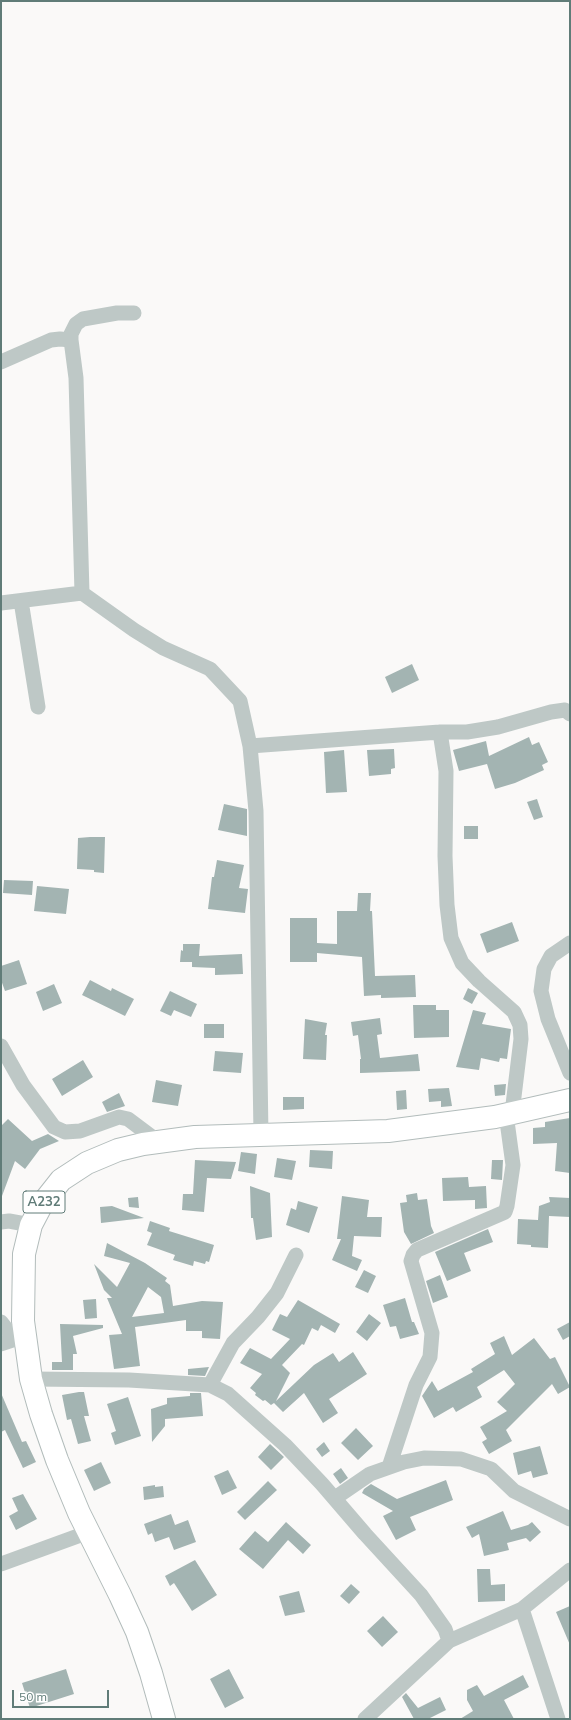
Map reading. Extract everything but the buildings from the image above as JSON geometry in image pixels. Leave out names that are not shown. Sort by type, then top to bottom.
[{"type":"main road","name":"A232","points":[[164,1719],[151,1673],[137,1632],[88,1532],[57,1460],[31,1379],[13,1340],[23,1321],[22,1287],[24,1254],[31,1225],[42,1204],[61,1180],[86,1164],[118,1150],[143,1144],[160,1143],[195,1137],[388,1131],[442,1125],[509,1114],[570,1100]]},
{"type":"street","points":[[82,593],[76,378],[71,334],[76,324],[83,319],[117,313],[134,313]]},
{"type":"street","points":[[1,362],[51,340],[71,340]]},
{"type":"street","points":[[1,603],[82,593],[134,630],[163,648],[210,670],[240,701],[250,746],[256,811],[261,1135]]},
{"type":"street","points":[[21,601],[38,707]]},
{"type":"street","points":[[250,746],[440,732],[467,732],[498,727],[551,712],[565,710],[570,714]]},
{"type":"street","points":[[388,1467],[416,1385],[430,1357],[432,1333],[411,1261],[413,1255],[417,1250],[504,1212],[507,1206],[513,1165],[509,1114],[521,1039],[520,1025],[514,1012],[479,981],[462,963],[451,938],[447,905],[445,856],[446,771],[440,732]]},
{"type":"street","points":[[570,943],[551,956],[544,969],[541,991],[548,1019],[570,1073]]},
{"type":"street","points":[[1,1046],[23,1085],[54,1127],[65,1132],[80,1131],[119,1117],[128,1119],[160,1143]]},
{"type":"street","points":[[1,1222],[9,1221],[31,1225]]},
{"type":"street","points":[[210,1385],[233,1343],[258,1318],[277,1293],[296,1255]]},
{"type":"street","points":[[1,1322],[13,1340]]},
{"type":"street","points":[[31,1379],[129,1380],[210,1385],[228,1394],[279,1440],[335,1498],[421,1595],[445,1629],[449,1641]]},
{"type":"street","points":[[335,1498],[370,1474],[404,1462],[424,1458],[461,1459],[491,1469],[514,1491],[570,1519]]},
{"type":"street","points":[[1,1564],[88,1532]]},
{"type":"street","points":[[365,1719],[449,1641],[522,1609],[570,1570]]},
{"type":"street","points":[[522,1609],[558,1719]]}]
